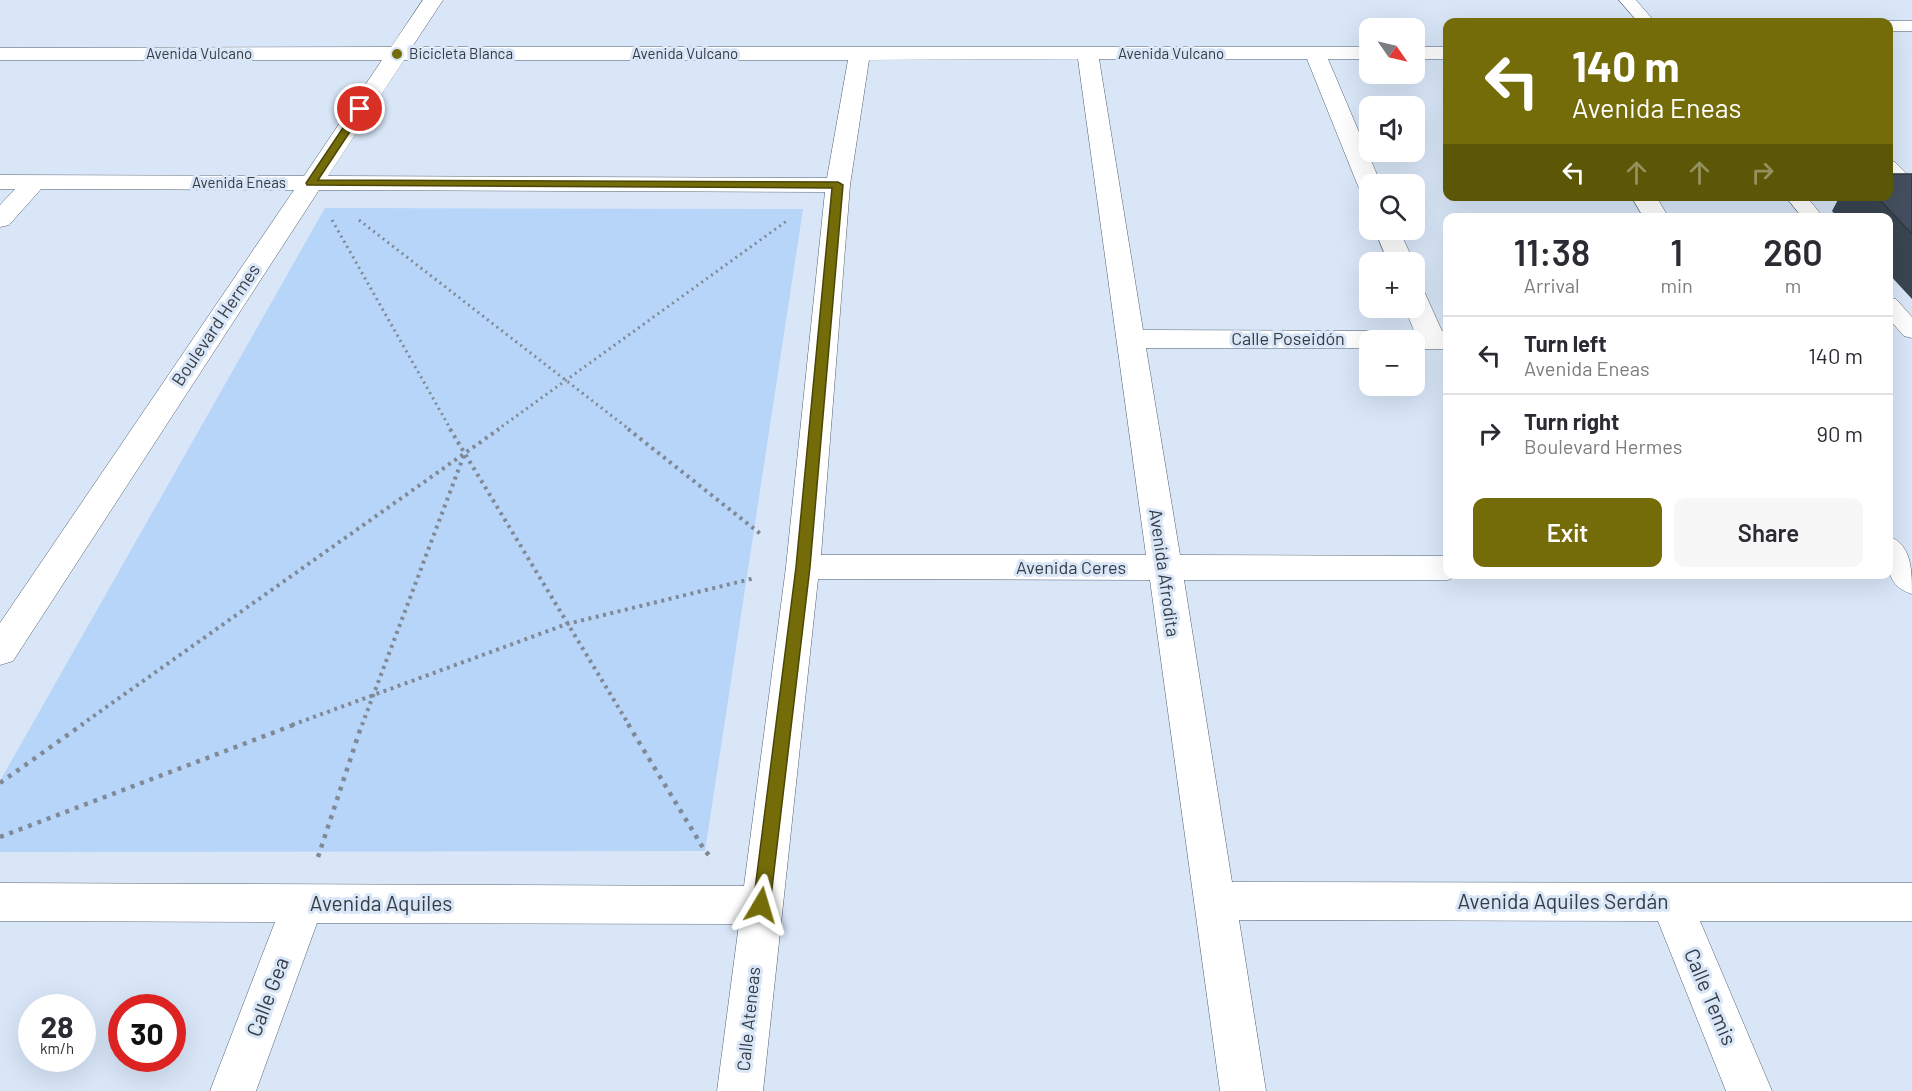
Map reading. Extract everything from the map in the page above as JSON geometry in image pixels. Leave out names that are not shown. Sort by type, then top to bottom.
[{"type":"street","name":"Boulevard Hermes","points":[[0,651],[433,0]]},
{"type":"street","name":"Avenida Vulcano","points":[[0,54],[1359,54]]},
{"type":"street","name":"Calle Ateneas","points":[[740,1091],[803,567],[838,185],[859,54]]},
{"type":"street","name":"Avenida Afrodita","points":[[1088,54],[1163,568],[1243,1091]]},
{"type":"street","points":[[1316,54],[1365,174]]},
{"type":"street","points":[[1425,54],[1443,54]]},
{"type":"street","name":"Avenida Eneas","points":[[0,182],[838,185]]},
{"type":"street","points":[[0,219],[35,182]]},
{"type":"street","points":[[1425,315],[1440,340]]},
{"type":"street","name":"Calle Poseidón","points":[[1129,339],[1440,340]]},
{"type":"street","name":"Avenida Ceres","points":[[803,567],[1443,568]]},
{"type":"street","name":"Avenida Aquiles Serdán","points":[[1213,901],[1912,902]]},
{"type":"street","name":"Avenida Aquiles","points":[[0,902],[761,905]]},
{"type":"street","name":"Calle Temis","points":[[1671,902],[1749,1091]]},
{"type":"street","name":"Calle Gea","points":[[233,1091],[303,903]]},
{"type":"lane","points":[[1627,0],[1643,17]]},
{"type":"lane","points":[[1893,26],[1912,26]]},
{"type":"lane","points":[[1893,310],[1912,331]]},
{"type":"path","points":[[311,183],[567,380],[803,567]]},
{"type":"path","points":[[311,183],[464,454],[705,851],[761,905]]},
{"type":"path","points":[[0,783],[838,185]]},
{"type":"path","points":[[303,903],[372,695],[464,454]]},
{"type":"path","points":[[0,837],[372,695],[567,624],[803,567]]},
{"type":"shaded area","points":[[325,208],[803,209],[705,851],[0,852],[0,781]]},
{"type":"building","points":[[1893,174],[1912,174],[1912,234],[1881,201],[1893,201]]},
{"type":"place","name":"Bicicleta Blanca","points":[[397,54]]},
{"type":"route","points":[[360,109],[311,183],[838,185],[803,567],[761,905]]}]
